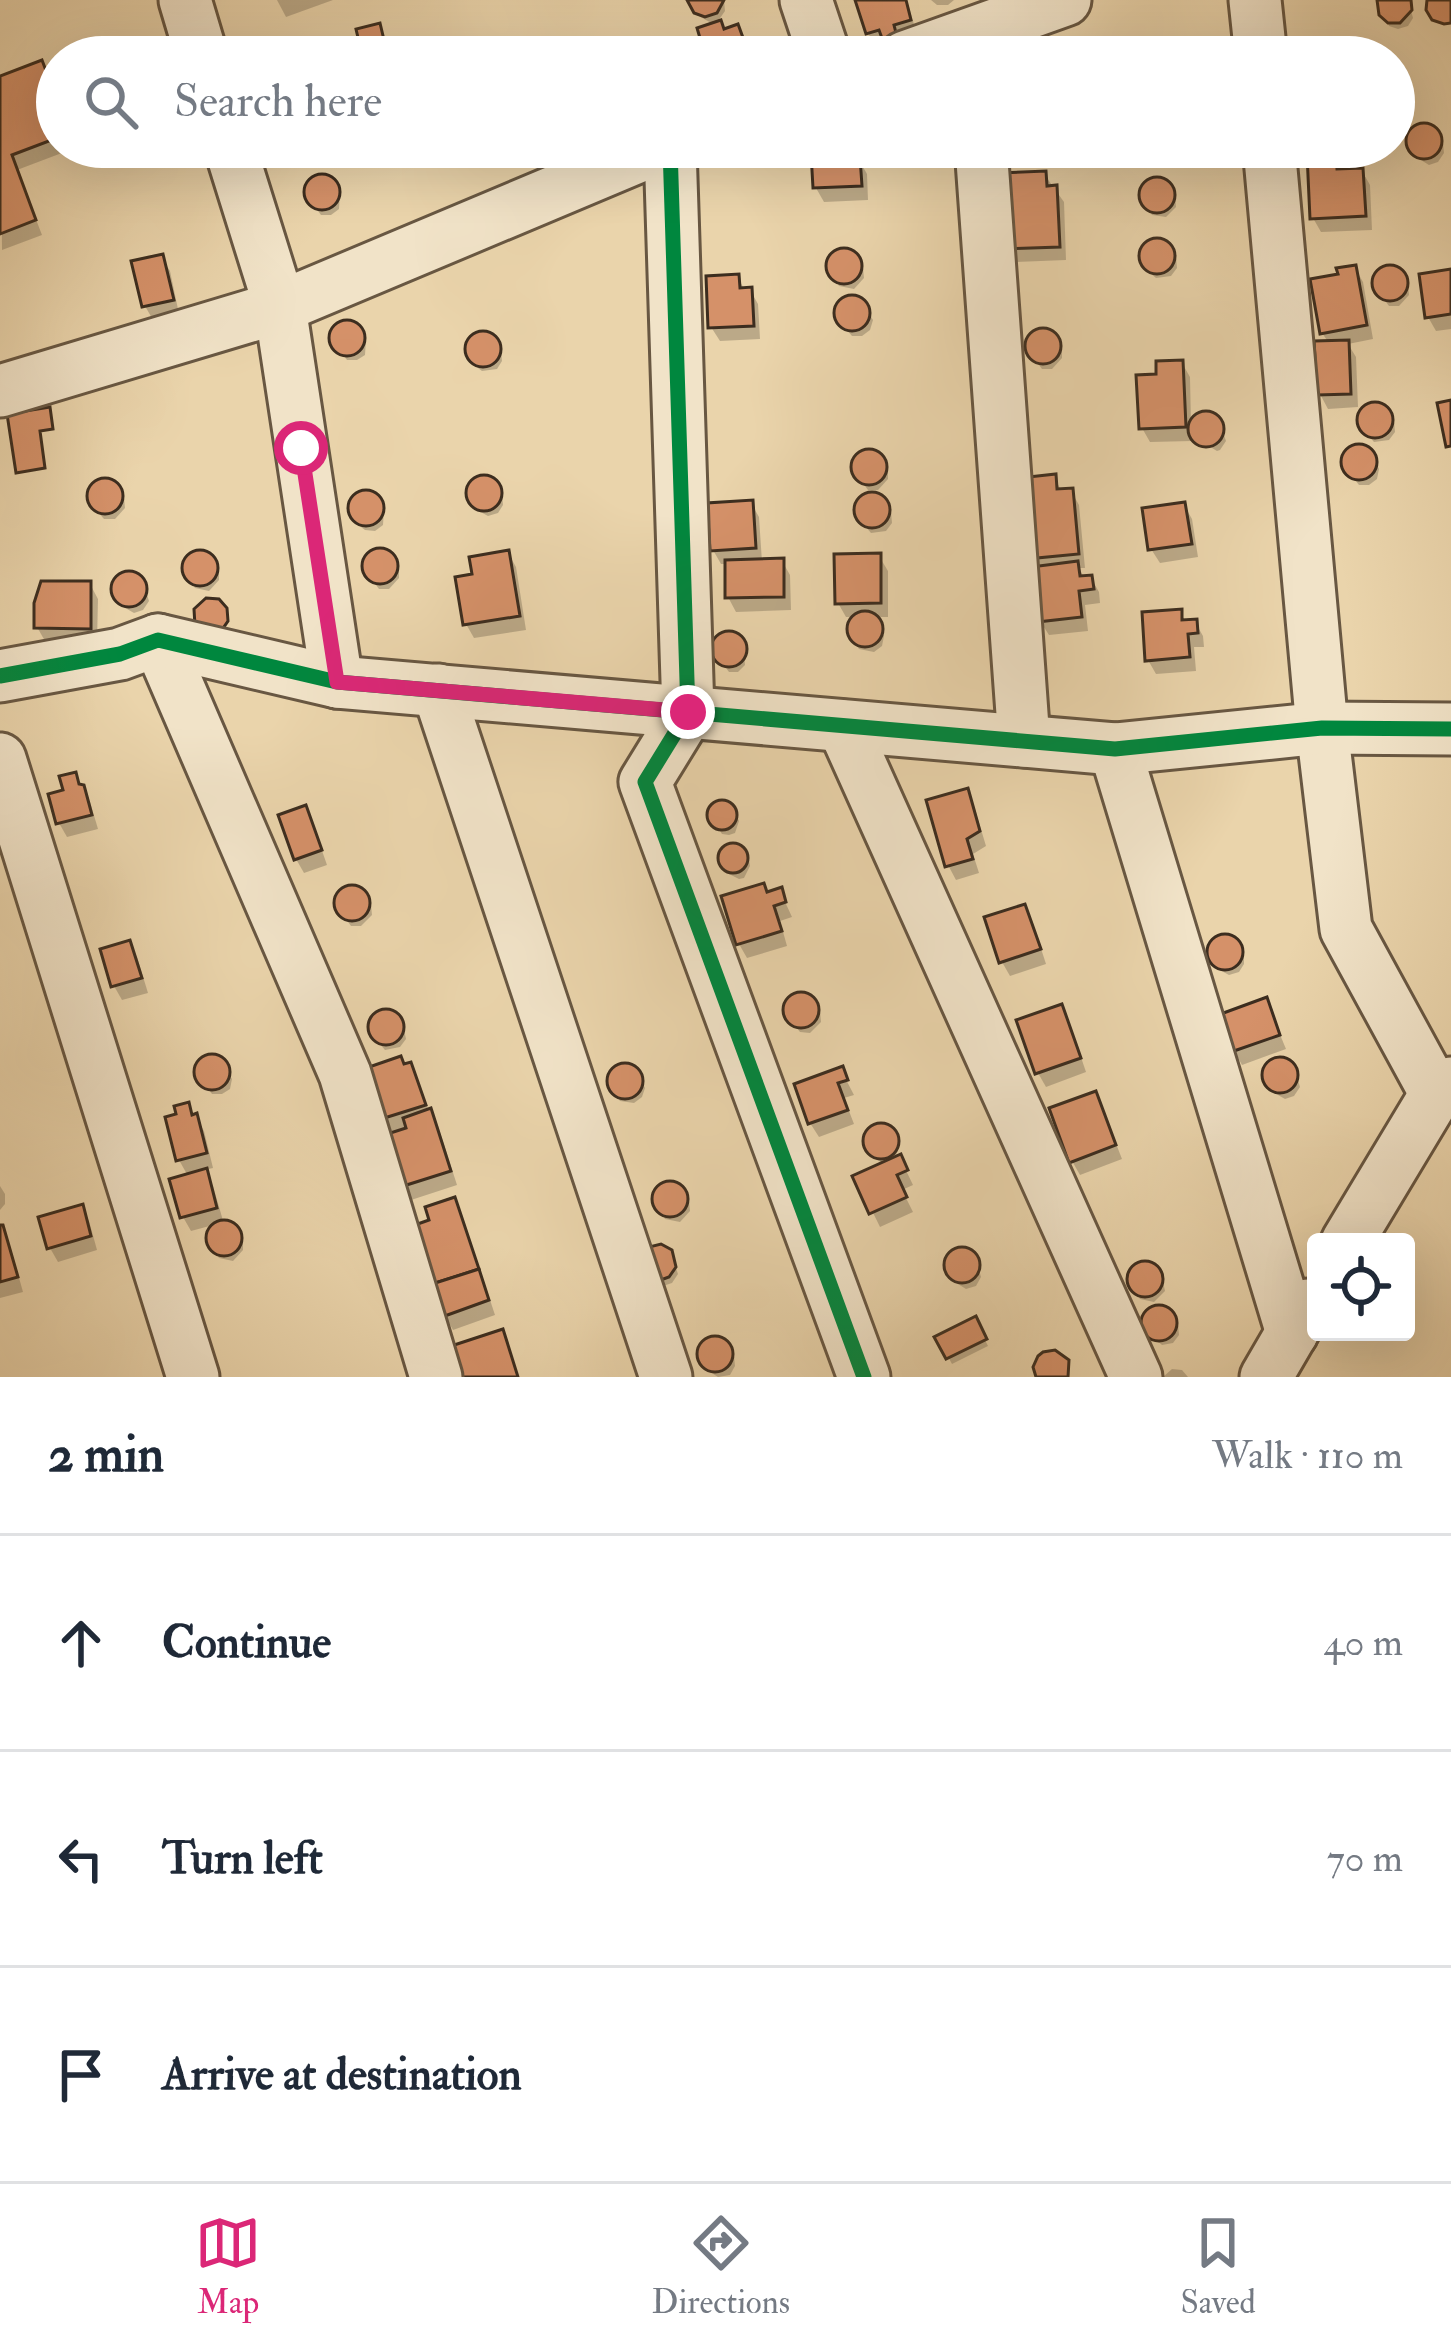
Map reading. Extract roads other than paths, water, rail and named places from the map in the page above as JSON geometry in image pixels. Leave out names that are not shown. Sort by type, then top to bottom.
[{"type":"street","points":[[185,0],[196,36]]},
{"type":"street","points":[[806,0],[818,36]]},
{"type":"street","points":[[992,36],[1065,0]]},
{"type":"street","points":[[1256,0],[1259,36]]},
{"type":"street","points":[[237,168],[280,307],[337,682]]},
{"type":"street","points":[[0,391],[280,307],[615,168]]},
{"type":"street","points":[[667,168],[688,712],[645,782],[864,1377]]},
{"type":"street","points":[[983,168],[1024,741]]},
{"type":"street","points":[[1271,168],[1322,728],[1346,929],[1444,1089],[1353,1233]]},
{"type":"street","points":[[0,676],[120,654],[158,640],[337,682],[1115,749],[1322,728],[1451,729]]},
{"type":"street","points":[[158,640],[345,1074],[436,1377]]},
{"type":"street","points":[[438,690],[666,1377]]},
{"type":"street","points":[[843,726],[1136,1377]]},
{"type":"street","points":[[1115,749],[1304,1313],[1266,1377]]},
{"type":"street","points":[[0,759],[193,1377]]}]
